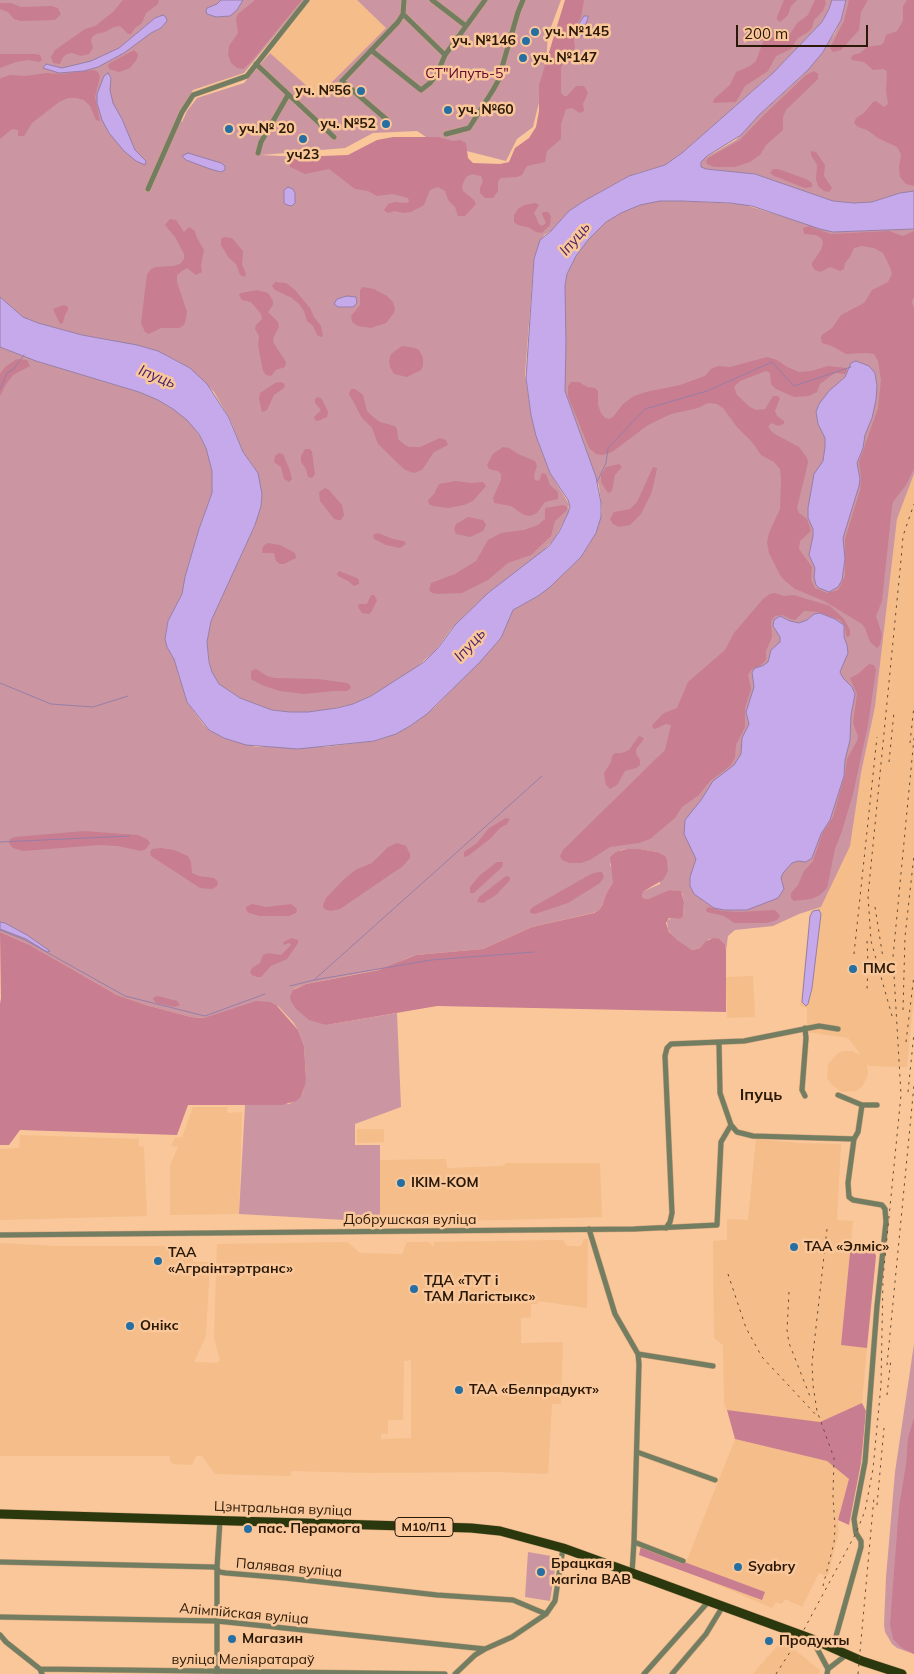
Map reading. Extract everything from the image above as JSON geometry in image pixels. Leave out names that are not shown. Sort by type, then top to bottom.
[{"type":"main road","name":"Цэнтральная вуліца","points":[[0,1514],[471,1528],[509,1533],[563,1548]]},
{"type":"main road","name":"М10/П1","points":[[563,1548],[812,1639],[846,1655],[902,1674]]},
{"type":"street","points":[[148,189],[182,112],[193,95],[247,76],[307,0]]},
{"type":"street","points":[[386,119],[342,81],[398,22],[403,14],[404,0]]},
{"type":"street","points":[[432,0],[466,26]]},
{"type":"street","points":[[371,50],[418,89],[424,88],[437,74],[445,55],[485,0]]},
{"type":"street","points":[[446,134],[470,128],[493,90],[498,80],[523,0]]},
{"type":"street","points":[[403,14],[445,55]]},
{"type":"street","points":[[256,64],[334,137]]},
{"type":"street","points":[[258,154],[261,142],[288,95]]},
{"type":"street","points":[[666,1228],[672,1213],[665,1084],[665,1056],[667,1048],[671,1044],[744,1041],[819,1026],[838,1029]]},
{"type":"street","points":[[805,1028],[802,1090],[805,1096]]},
{"type":"street","points":[[719,1042],[720,1093],[731,1125],[737,1132],[747,1136],[854,1140]]},
{"type":"street","points":[[838,1095],[862,1105],[877,1105]]},
{"type":"street","points":[[832,1647],[861,1547],[854,1519],[865,1462],[877,1306],[886,1222],[885,1209],[882,1205],[853,1200],[849,1197],[848,1183],[854,1140],[858,1132],[862,1105]]},
{"type":"street","name":"Добрушская вуліца","points":[[0,1235],[666,1228],[717,1225],[721,1142],[731,1125]]},
{"type":"street","points":[[589,1229],[615,1314],[638,1354],[638,1452],[632,1573]]},
{"type":"street","points":[[638,1354],[713,1366]]},
{"type":"street","points":[[638,1452],[715,1480]]},
{"type":"street","points":[[217,1672],[217,1568],[220,1520]]},
{"type":"street","points":[[634,1542],[683,1561]]},
{"type":"street","points":[[455,1674],[484,1649],[512,1637],[546,1614],[554,1601],[563,1548]]},
{"type":"street","name":"Палявая вуліца","points":[[0,1562],[212,1567],[217,1568],[219,1572],[226,1573],[437,1595],[513,1600],[546,1614]]},
{"type":"street","points":[[644,1674],[709,1601]]},
{"type":"street","points":[[672,1674],[706,1634],[723,1606]]},
{"type":"street","name":"Алімпійская вуліца","points":[[0,1617],[217,1621],[484,1649]]},
{"type":"street","points":[[0,1635],[41,1672]]},
{"type":"street","points":[[812,1639],[827,1672],[846,1655]]},
{"type":"street","name":"вуліца Меліяратараў","points":[[41,1672],[446,1674]]},
{"type":"shaded area","points":[[123,0],[159,0],[158,4],[146,13],[142,23],[131,34],[128,34],[120,26],[114,27],[92,37],[93,48],[89,54],[81,56],[72,53],[67,54],[63,57],[60,64],[53,63],[51,57],[55,50],[85,29],[95,26],[113,12]]},
{"type":"shaded area","points":[[255,0],[302,0],[250,63],[243,69],[237,68],[231,63],[228,55],[229,46],[238,33],[236,19],[238,14]]},
{"type":"shaded area","points":[[311,0],[357,0],[387,28],[318,97],[270,53]]},
{"type":"shaded area","points":[[565,0],[584,0],[581,17],[573,32],[575,48],[561,68],[561,93],[567,96],[576,86],[584,86],[588,93],[583,104],[584,111],[580,113],[572,108],[566,109],[561,124],[561,139],[547,151],[545,162],[527,166],[522,175],[517,177],[501,178],[498,181],[498,191],[493,198],[485,198],[480,193],[483,181],[481,176],[472,174],[466,177],[462,186],[463,191],[476,204],[465,216],[458,216],[445,191],[438,187],[430,190],[424,205],[411,212],[394,211],[388,213],[384,210],[388,204],[395,202],[407,203],[409,201],[408,198],[393,194],[377,196],[368,191],[355,189],[329,169],[305,174],[290,167],[289,160],[296,157],[348,155],[377,140],[393,137],[438,137],[453,141],[460,140],[466,143],[468,158],[473,163],[500,164],[509,162],[515,148],[529,138],[536,127],[539,111],[539,85]]},
{"type":"shaded area","points":[[784,0],[797,0],[791,6],[788,15],[780,22],[777,20],[777,17]]},
{"type":"shaded area","points":[[815,0],[825,0],[826,3],[823,11],[814,20],[812,28],[798,38],[791,49],[776,56],[768,71],[745,86],[736,102],[713,103],[714,99],[730,85],[736,72],[756,61],[763,42],[768,38],[784,37],[790,34],[797,23],[808,15]]},
{"type":"shaded area","points":[[849,0],[868,0],[861,12],[859,30],[841,50],[833,52],[830,48],[844,21]]},
{"type":"shaded area","points":[[907,0],[914,0],[914,186],[906,184],[900,177],[901,154],[897,147],[858,127],[854,123],[856,118],[864,113],[873,102],[876,101],[884,107],[888,104],[886,91],[887,71],[883,69],[873,70],[864,62],[852,60],[851,58],[867,47],[881,45],[886,35],[897,31],[903,21],[903,6]]},
{"type":"shaded area","points":[[0,3],[11,3],[21,7],[52,6],[58,8],[61,14],[55,20],[21,21],[14,19],[8,12],[0,9]]},
{"type":"shaded area","points":[[134,50],[138,54],[137,59],[130,68],[119,72],[109,69],[108,65],[110,63]]},
{"type":"shaded area","points":[[0,54],[35,54],[40,55],[42,60],[39,62],[29,60],[16,62],[0,68]]},
{"type":"shaded area","points":[[94,70],[98,72],[100,77],[95,97],[100,121],[96,120],[90,106],[84,100],[68,98],[59,102],[32,123],[24,136],[18,136],[18,130],[12,129],[0,139],[1,78],[10,75],[61,74]]},
{"type":"shaded area","points":[[814,71],[818,74],[818,79],[786,110],[783,117],[783,130],[766,145],[760,155],[750,162],[735,167],[714,167],[707,164],[708,158],[740,140],[806,75]]},
{"type":"shaded area","points":[[811,151],[816,152],[825,165],[824,176],[832,188],[829,192],[824,191],[818,186],[816,179],[817,165],[811,155]]},
{"type":"shaded area","points":[[773,169],[806,179],[812,183],[812,187],[805,188],[774,176],[770,173]]},
{"type":"shaded area","points":[[535,203],[539,205],[534,213],[539,224],[542,226],[546,223],[543,212],[548,212],[551,216],[550,225],[542,233],[514,222],[514,215],[518,209],[524,205]]},
{"type":"shaded area","points":[[170,219],[176,220],[184,232],[189,227],[195,231],[204,250],[201,266],[202,272],[196,275],[187,268],[177,275],[177,282],[187,312],[183,326],[179,328],[161,328],[149,334],[145,332],[141,323],[147,274],[156,267],[180,264],[184,259],[184,254],[175,237],[165,225]]},
{"type":"shaded area","points":[[809,226],[831,234],[889,231],[903,236],[914,231],[914,297],[912,302],[914,308],[914,469],[906,485],[893,502],[882,601],[876,616],[882,634],[880,645],[877,648],[870,642],[862,624],[824,601],[795,589],[780,575],[769,553],[767,542],[780,509],[780,469],[774,462],[761,455],[723,408],[717,404],[708,403],[698,408],[671,414],[648,425],[612,452],[603,455],[596,454],[589,448],[568,396],[568,386],[571,382],[579,382],[587,387],[595,388],[598,391],[598,405],[601,413],[605,418],[609,419],[613,417],[623,404],[634,396],[680,385],[705,376],[711,369],[718,366],[730,367],[767,357],[777,360],[799,372],[828,366],[846,368],[845,374],[836,373],[832,375],[820,384],[817,392],[809,396],[794,397],[776,389],[771,384],[770,373],[766,371],[740,381],[734,387],[737,395],[756,410],[765,409],[773,396],[780,398],[775,411],[777,416],[784,421],[784,424],[778,426],[771,423],[768,427],[773,433],[799,447],[807,458],[808,463],[797,508],[799,513],[807,519],[811,531],[800,541],[799,549],[812,567],[811,580],[815,588],[827,593],[838,590],[845,576],[845,539],[860,490],[859,462],[878,408],[881,380],[878,361],[874,354],[846,354],[822,343],[821,338],[822,335],[832,328],[841,315],[864,303],[872,290],[888,282],[892,274],[883,253],[874,248],[862,246],[854,248],[845,263],[844,269],[840,271],[830,267],[820,272],[815,270],[812,263],[821,250],[823,242],[816,235],[804,234],[803,228]]},
{"type":"shaded area","points":[[224,237],[232,238],[243,251],[242,264],[246,274],[245,277],[240,275],[236,264],[229,258],[221,245],[221,239]]},
{"type":"shaded area","points":[[275,282],[286,283],[295,290],[310,308],[321,326],[323,336],[317,335],[313,326],[307,321],[304,311],[299,304],[292,298],[275,290],[272,286]]},
{"type":"shaded area","points":[[363,287],[374,289],[387,296],[393,302],[394,313],[386,323],[371,328],[358,326],[352,322],[351,316],[360,305],[360,290]]},
{"type":"shaded area","points":[[257,290],[268,293],[273,301],[273,305],[268,312],[278,322],[279,327],[273,342],[286,362],[285,367],[276,370],[271,376],[266,375],[263,371],[258,345],[259,336],[255,329],[262,319],[261,314],[251,302],[242,300],[239,295]]},
{"type":"shaded area","points":[[64,305],[68,307],[68,310],[63,323],[60,324],[53,309]]},
{"type":"shaded area","points":[[402,346],[419,350],[423,358],[421,370],[407,377],[394,374],[389,361],[391,354]]},
{"type":"shaded area","points":[[17,359],[27,360],[30,366],[13,375],[0,396],[0,374],[5,367]]},
{"type":"shaded area","points":[[281,382],[285,384],[284,388],[274,395],[267,410],[262,412],[259,399],[260,393],[275,383]]},
{"type":"shaded area","points":[[351,389],[355,389],[363,395],[367,411],[372,416],[380,422],[395,426],[398,439],[405,445],[420,447],[440,438],[446,440],[448,445],[434,452],[422,470],[414,473],[405,470],[378,444],[372,428],[362,418],[349,394]]},
{"type":"shaded area","points":[[318,397],[322,399],[328,412],[327,417],[318,421],[314,417],[321,410],[315,403],[315,399]]},
{"type":"shaded area","points":[[503,447],[535,461],[537,466],[534,475],[535,480],[539,481],[542,473],[546,474],[550,485],[558,492],[558,499],[545,502],[537,513],[530,516],[524,515],[511,506],[494,503],[493,498],[501,480],[501,474],[498,471],[489,469],[487,465],[493,454]]},
{"type":"shaded area","points":[[305,449],[310,449],[312,452],[315,474],[312,478],[308,477],[306,469],[301,462],[301,456]]},
{"type":"shaded area","points":[[279,453],[283,454],[290,471],[292,479],[289,482],[284,479],[281,467],[274,462],[275,456]]},
{"type":"shaded area","points":[[619,464],[622,467],[615,475],[612,491],[608,493],[601,482],[601,475],[606,467]]},
{"type":"shaded area","points":[[653,467],[657,468],[654,483],[641,514],[630,525],[619,527],[613,524],[610,519],[614,512],[630,509],[637,502]]},
{"type":"shaded area","points":[[914,474],[914,995],[907,1067],[869,1066],[867,1062],[868,1075],[862,1087],[856,1091],[842,1092],[831,1084],[827,1078],[828,1064],[838,1053],[844,1051],[852,1051],[861,1055],[848,1038],[807,1032],[807,1008],[800,1006],[810,911],[821,907],[861,773],[875,707],[897,519]]},
{"type":"shaded area","points":[[456,481],[483,482],[486,486],[473,501],[464,505],[448,508],[429,504],[428,500],[434,494],[439,484]]},
{"type":"shaded area","points":[[325,488],[342,505],[344,515],[341,520],[334,519],[320,501],[319,492]]},
{"type":"shaded area","points":[[564,505],[567,507],[567,510],[555,521],[551,536],[531,555],[508,563],[488,580],[462,593],[437,594],[429,590],[431,583],[455,574],[476,561],[488,540],[501,533],[524,530],[538,525],[545,519],[545,508]]},
{"type":"shaded area","points":[[468,517],[483,520],[486,525],[483,531],[470,537],[456,534],[454,529],[456,524]]},
{"type":"shaded area","points":[[378,533],[404,541],[406,544],[400,548],[386,545],[374,539],[373,535]]},
{"type":"shaded area","points":[[268,543],[280,545],[295,553],[296,558],[280,564],[276,561],[274,553],[262,553],[263,546]]},
{"type":"shaded area","points":[[339,571],[357,578],[359,584],[354,586],[338,576]]},
{"type":"shaded area","points":[[775,593],[784,596],[794,595],[830,606],[844,619],[850,630],[850,635],[846,636],[845,626],[840,620],[818,612],[804,611],[795,620],[782,615],[775,616],[771,621],[772,637],[766,651],[766,660],[751,670],[748,675],[751,689],[745,708],[745,727],[736,745],[735,758],[730,766],[710,781],[699,795],[682,807],[675,818],[650,839],[639,843],[610,847],[590,860],[581,863],[569,863],[562,860],[560,856],[563,850],[665,750],[671,725],[666,724],[655,729],[652,727],[653,724],[664,713],[677,708],[688,682],[725,650],[734,633],[763,599]]},
{"type":"shaded area","points":[[371,595],[374,595],[377,600],[372,611],[369,614],[362,613],[358,607],[359,604],[367,604]]},
{"type":"shaded area","points":[[869,664],[874,665],[876,670],[868,725],[853,794],[835,849],[827,888],[820,895],[811,899],[794,901],[791,898],[791,893],[798,885],[804,871],[813,861],[822,834],[833,817],[845,774],[847,759],[857,741],[858,736],[853,723],[857,694],[850,678],[858,674]]},
{"type":"shaded area","points":[[256,669],[267,676],[275,678],[318,679],[347,683],[351,688],[347,691],[304,694],[280,691],[251,679],[251,671]]},
{"type":"shaded area","points":[[639,736],[644,739],[636,749],[640,765],[625,771],[617,785],[610,789],[606,785],[604,773],[611,762],[612,756],[615,753],[629,750]]},
{"type":"shaded area","points":[[506,818],[510,819],[507,824],[468,856],[464,857],[464,852],[477,843],[489,828]]},
{"type":"shaded area","points":[[84,831],[138,835],[147,839],[150,843],[146,849],[141,851],[118,846],[100,845],[23,851],[13,848],[9,843],[10,839],[15,837]]},
{"type":"shaded area","points":[[397,843],[406,846],[410,854],[410,858],[403,866],[340,909],[331,911],[324,909],[323,905],[326,898],[344,879],[357,869],[372,863],[388,847]]},
{"type":"shaded area","points":[[152,849],[174,850],[188,856],[191,862],[192,873],[214,878],[218,882],[217,886],[212,889],[200,888],[151,856],[150,852]]},
{"type":"shaded area","points":[[627,849],[657,852],[665,856],[668,871],[663,880],[644,891],[642,895],[643,898],[648,899],[670,890],[681,891],[684,902],[683,917],[680,919],[669,918],[666,923],[669,932],[677,940],[692,950],[700,948],[706,941],[714,938],[720,939],[725,944],[726,1012],[437,1006],[326,1025],[309,1020],[296,1009],[291,1001],[290,997],[293,990],[306,984],[379,970],[416,955],[483,949],[532,927],[594,913],[602,906],[613,882],[610,857],[616,852]]},
{"type":"shaded area","points":[[497,862],[503,862],[502,867],[474,893],[470,893],[470,887],[480,875]]},
{"type":"shaded area","points":[[602,872],[604,877],[600,883],[568,903],[535,914],[530,913],[533,907],[591,874]]},
{"type":"shaded area","points":[[506,876],[510,877],[510,880],[496,895],[483,903],[477,902],[479,897]]},
{"type":"shaded area","points":[[252,904],[266,907],[291,904],[297,910],[296,913],[289,916],[260,916],[249,913],[246,910],[246,907]]},
{"type":"shaded area","points":[[709,907],[722,911],[739,912],[774,910],[780,916],[777,920],[767,923],[734,923],[724,916],[707,912],[706,909]]},
{"type":"shaded area","points":[[0,932],[30,945],[117,995],[191,1017],[204,1018],[256,1001],[270,1002],[277,1006],[298,1030],[304,1046],[306,1078],[301,1097],[296,1101],[282,1105],[188,1105],[177,1135],[20,1130],[9,1145],[0,1145]]},
{"type":"shaded area","points":[[292,938],[298,940],[298,943],[287,959],[271,966],[261,977],[252,975],[250,972],[252,968],[260,963],[263,955],[268,953],[281,955],[291,945],[289,943],[284,945],[283,942]]},
{"type":"shaded area","points":[[753,976],[755,1017],[727,1018],[726,977]]},
{"type":"shaded area","points":[[158,996],[177,1001],[180,1005],[175,1007],[156,1003],[153,999]]},
{"type":"shaded area","points":[[193,1107],[228,1107],[227,1113],[242,1112],[239,1214],[170,1215],[170,1166],[178,1147],[171,1146],[175,1138],[182,1137]]},
{"type":"shaded area","points":[[357,1129],[384,1129],[384,1142],[357,1143]]},
{"type":"shaded area","points":[[20,1135],[139,1139],[139,1146],[144,1147],[147,1216],[0,1220],[0,1149],[19,1148]]},
{"type":"shaded area","points":[[756,1139],[841,1144],[837,1220],[853,1221],[841,1344],[867,1348],[862,1403],[820,1422],[727,1410],[724,1404],[723,1345],[714,1338],[713,1241],[727,1240],[727,1219],[748,1220]]},
{"type":"shaded area","points":[[446,1159],[447,1168],[502,1166],[507,1163],[600,1163],[602,1217],[380,1222],[380,1160]]},
{"type":"shaded area","points":[[584,1239],[588,1239],[587,1308],[538,1301],[537,1304],[531,1304],[531,1317],[521,1318],[521,1343],[563,1342],[561,1404],[552,1404],[548,1474],[292,1471],[290,1476],[215,1474],[202,1456],[196,1456],[192,1465],[173,1464],[170,1461],[170,1456],[0,1456],[0,1243],[56,1246],[172,1246],[176,1251],[193,1251],[193,1262],[210,1262],[206,1336],[194,1362],[216,1363],[220,1361],[214,1338],[217,1244],[347,1242],[360,1253],[402,1254],[407,1242],[429,1242],[434,1247],[434,1242],[563,1240],[567,1246],[581,1246]],"holes":[[[411,1360],[411,1438],[381,1439],[381,1434],[388,1434],[388,1420],[403,1420],[404,1361]]]},
{"type":"shaded area","points":[[851,1242],[871,1246],[876,1256],[867,1348],[841,1345]]},
{"type":"shaded area","points":[[862,1403],[866,1411],[861,1463],[849,1525],[838,1520],[849,1479],[827,1461],[735,1439],[727,1410],[820,1422]]},
{"type":"shaded area","points":[[914,1418],[914,1654],[902,1648],[893,1639],[890,1624],[899,1507],[906,1465],[908,1438]]},
{"type":"shaded area","points":[[735,1439],[827,1461],[849,1479],[838,1520],[839,1532],[828,1576],[819,1573],[802,1607],[785,1599],[782,1604],[776,1602],[772,1608],[683,1570]]},
{"type":"shaded area","points":[[641,1546],[765,1592],[762,1600],[639,1555]]},
{"type":"shaded area","points":[[782,1640],[820,1670],[819,1674],[753,1674]]},
{"type":"green space","name":"СТ\"Ипуть-5\"","points":[[0,0],[304,0],[244,73],[193,90],[178,116],[182,122],[187,111],[197,98],[244,83],[270,53],[318,96],[386,28],[357,0],[561,0],[548,35],[545,78],[533,127],[517,139],[506,161],[435,143],[417,131],[373,133],[345,148],[261,155],[511,168],[538,144],[568,0],[832,0],[822,22],[773,73],[682,153],[665,165],[623,179],[584,201],[569,211],[551,231],[544,235],[534,259],[525,374],[531,415],[540,447],[550,473],[569,504],[568,513],[555,538],[543,551],[488,593],[451,629],[435,651],[413,670],[371,696],[353,704],[299,713],[272,710],[240,698],[219,684],[210,667],[207,642],[211,621],[255,525],[262,500],[254,467],[243,452],[231,421],[214,392],[190,368],[166,355],[144,347],[82,335],[38,323],[23,317],[0,297]]},
{"type":"green space","points":[[846,0],[914,0],[914,191],[900,193],[872,202],[833,201],[755,174],[701,167],[703,159],[736,140],[759,115],[802,76],[835,33],[843,14]]},
{"type":"green space","points":[[660,201],[742,204],[833,232],[914,229],[914,474],[897,519],[875,707],[861,773],[850,846],[821,907],[799,914],[773,926],[735,930],[728,936],[726,951],[725,944],[720,939],[709,939],[700,948],[692,950],[682,945],[672,936],[668,929],[667,921],[671,918],[680,919],[683,917],[684,902],[682,893],[673,890],[648,899],[643,898],[644,891],[660,884],[657,852],[627,849],[621,850],[610,864],[613,872],[613,882],[602,906],[593,913],[532,927],[483,949],[416,955],[387,968],[306,984],[296,988],[293,990],[326,1025],[397,1013],[401,1107],[355,1124],[355,1145],[380,1145],[380,1222],[239,1214],[245,1105],[289,1104],[301,1097],[303,1092],[306,1077],[304,1046],[293,1022],[278,1006],[204,1018],[191,1017],[146,1005],[117,995],[30,945],[0,932],[0,347],[36,361],[139,392],[158,400],[181,414],[194,427],[203,441],[209,455],[212,471],[212,493],[199,529],[182,594],[168,621],[165,639],[174,659],[187,702],[203,724],[209,730],[224,738],[256,747],[325,747],[374,741],[388,737],[410,726],[435,707],[501,638],[513,610],[538,596],[555,582],[581,557],[596,533],[602,511],[599,486],[565,391],[565,280],[572,262],[581,248],[599,228],[613,217],[631,208]]},
{"type":"green space","points":[[914,1344],[914,1654],[897,1648],[892,1644],[885,1632],[884,1625],[895,1472]]},
{"type":"green space","points":[[528,1552],[557,1557],[550,1601],[525,1597]]},
{"type":"water","points":[[221,0],[243,0],[237,10],[230,16],[216,17],[207,14],[207,8]]},
{"type":"water","points":[[832,0],[846,0],[841,20],[823,52],[808,70],[759,115],[741,135],[707,156],[701,162],[701,167],[755,174],[833,201],[872,202],[900,193],[914,191],[914,229],[833,232],[752,206],[681,201],[660,201],[640,205],[606,222],[588,240],[576,256],[567,274],[565,286],[565,391],[596,477],[601,503],[601,517],[596,533],[581,557],[550,587],[513,610],[501,638],[480,662],[427,714],[396,734],[374,741],[298,749],[246,745],[224,738],[209,730],[187,702],[174,659],[165,639],[168,621],[182,594],[199,529],[212,493],[212,471],[206,448],[199,434],[187,420],[158,400],[139,392],[36,361],[0,347],[0,297],[23,317],[38,323],[82,335],[137,345],[158,351],[190,368],[207,384],[229,418],[243,452],[258,473],[262,494],[261,506],[255,525],[211,621],[207,642],[212,672],[219,684],[240,698],[272,710],[308,712],[353,704],[371,696],[424,662],[438,648],[455,625],[488,593],[549,546],[559,532],[568,513],[570,506],[568,500],[550,473],[536,436],[526,378],[534,259],[540,240],[569,211],[584,201],[629,176],[665,165],[682,153],[773,73],[822,22]]},
{"type":"water","points":[[163,15],[167,21],[161,28],[124,53],[98,67],[84,71],[59,73],[43,68],[46,64],[62,68],[91,61],[119,48],[155,18]]},
{"type":"water","points":[[584,16],[588,16],[588,18],[581,37],[577,38],[574,35],[576,28]]},
{"type":"water","points":[[108,73],[111,78],[110,90],[113,103],[135,150],[146,161],[145,165],[136,161],[124,151],[109,133],[102,120],[97,103],[97,94],[104,76]]},
{"type":"water","points":[[188,153],[221,163],[225,166],[225,170],[221,172],[186,160],[182,156]]},
{"type":"water","points":[[288,187],[293,189],[295,193],[295,203],[292,206],[284,203],[284,190]]},
{"type":"water","points":[[347,296],[356,297],[357,303],[353,307],[338,307],[334,304],[337,299]]},
{"type":"water","points":[[856,361],[869,366],[875,373],[877,386],[876,400],[857,463],[860,479],[843,538],[845,559],[842,580],[838,587],[829,592],[816,585],[814,577],[815,568],[809,555],[813,529],[808,518],[808,508],[814,474],[823,461],[825,447],[825,438],[818,424],[816,412],[819,404],[829,391],[845,377],[851,363]]},
{"type":"water","points":[[820,613],[844,625],[844,637],[848,653],[840,672],[855,694],[844,776],[830,820],[821,834],[812,858],[806,862],[798,861],[792,863],[783,873],[781,878],[784,889],[778,898],[747,910],[714,908],[694,894],[690,886],[690,877],[696,859],[684,834],[685,820],[713,781],[734,765],[741,754],[742,738],[749,724],[746,712],[754,687],[752,672],[755,668],[768,662],[771,650],[780,642],[780,637],[773,626],[774,620],[780,616],[799,623],[807,620],[814,614]]},
{"type":"water","points":[[819,910],[821,914],[812,988],[806,1006],[802,1002],[810,916],[813,911]]},
{"type":"water","points":[[0,922],[27,935],[50,951],[47,952],[26,939],[0,929]]},
{"type":"waterway","points":[[0,389],[7,373],[13,370],[24,355]]},
{"type":"waterway","points":[[597,482],[606,463],[608,448],[645,409],[707,391],[772,362],[794,386],[851,367]]},
{"type":"waterway","points":[[0,683],[51,704],[93,707],[128,696]]},
{"type":"waterway","points":[[314,980],[542,776]]},
{"type":"waterway","points":[[0,842],[129,836]]},
{"type":"waterway","points":[[0,930],[25,940],[125,996],[205,1016],[265,994]]},
{"type":"waterway","points":[[290,986],[314,980],[431,960],[534,952]]},
{"type":"railway","points":[[892,1016],[871,941],[868,896],[903,536],[914,504]]},
{"type":"railway","points":[[910,743],[914,706]]},
{"type":"railway","points":[[889,762],[894,712]]},
{"type":"railway","points":[[854,954],[877,737]]},
{"type":"railway","points":[[776,1674],[801,1635],[856,1533],[865,1511],[873,1469],[881,1385],[883,1278],[901,1095],[893,957],[914,738]]},
{"type":"railway","points":[[903,1010],[905,937],[914,855]]},
{"type":"railway","points":[[875,907],[883,958]]},
{"type":"railway","points":[[867,941],[867,990]]},
{"type":"railway","points":[[906,1042],[914,975]]},
{"type":"railway","points":[[908,1092],[914,1033]]},
{"type":"railway","points":[[887,1365],[914,1085]]},
{"type":"railway","points":[[823,1586],[834,1543],[834,1458],[817,1411],[812,1363],[827,1229]]},
{"type":"railway","points":[[728,1274],[746,1328],[762,1357],[818,1417]]},
{"type":"railway","points":[[789,1292],[787,1330],[789,1343],[811,1399]]},
{"type":"railway","points":[[887,1395],[891,1358]]},
{"type":"railway","points":[[877,1505],[884,1428]]},
{"type":"railway","points":[[858,1674],[874,1497]]},
{"type":"place","name":"уч. №145","points":[[535,32]]},
{"type":"place","name":"уч. №146","points":[[526,41]]},
{"type":"place","name":"уч. №147","points":[[523,58]]},
{"type":"place","name":"уч. №56","points":[[361,91]]},
{"type":"place","name":"уч. №60","points":[[448,110]]},
{"type":"place","name":"уч. №52","points":[[386,124]]},
{"type":"place","name":"уч.№ 20","points":[[229,129]]},
{"type":"place","name":"уч23","points":[[303,139]]},
{"type":"place","name":"ПМС","points":[[853,969]]},
{"type":"place","name":"IKIM-KOM","points":[[401,1183]]},
{"type":"place","name":"ТАА «Элміс»","points":[[794,1247]]},
{"type":"place","name":"ТАА «Аграінтэртранс»","points":[[158,1261]]},
{"type":"place","name":"ТДА «ТУТ і ТАМ Лагістыкс»","points":[[414,1289]]},
{"type":"place","name":"Онікс","points":[[130,1326]]},
{"type":"place","name":"ТАА «Белпрадукт»","points":[[459,1390]]},
{"type":"place","name":"пас. Перамога","points":[[248,1529]]},
{"type":"place","name":"Syabry","points":[[738,1567]]},
{"type":"place","name":"Брацкая магіла ВАВ","points":[[541,1572]]},
{"type":"place","name":"Магазин","points":[[232,1639]]},
{"type":"place","name":"Продукты","points":[[769,1641]]},
{"type":"district","name":"Іпуць","points":[[761,1095]]}]
